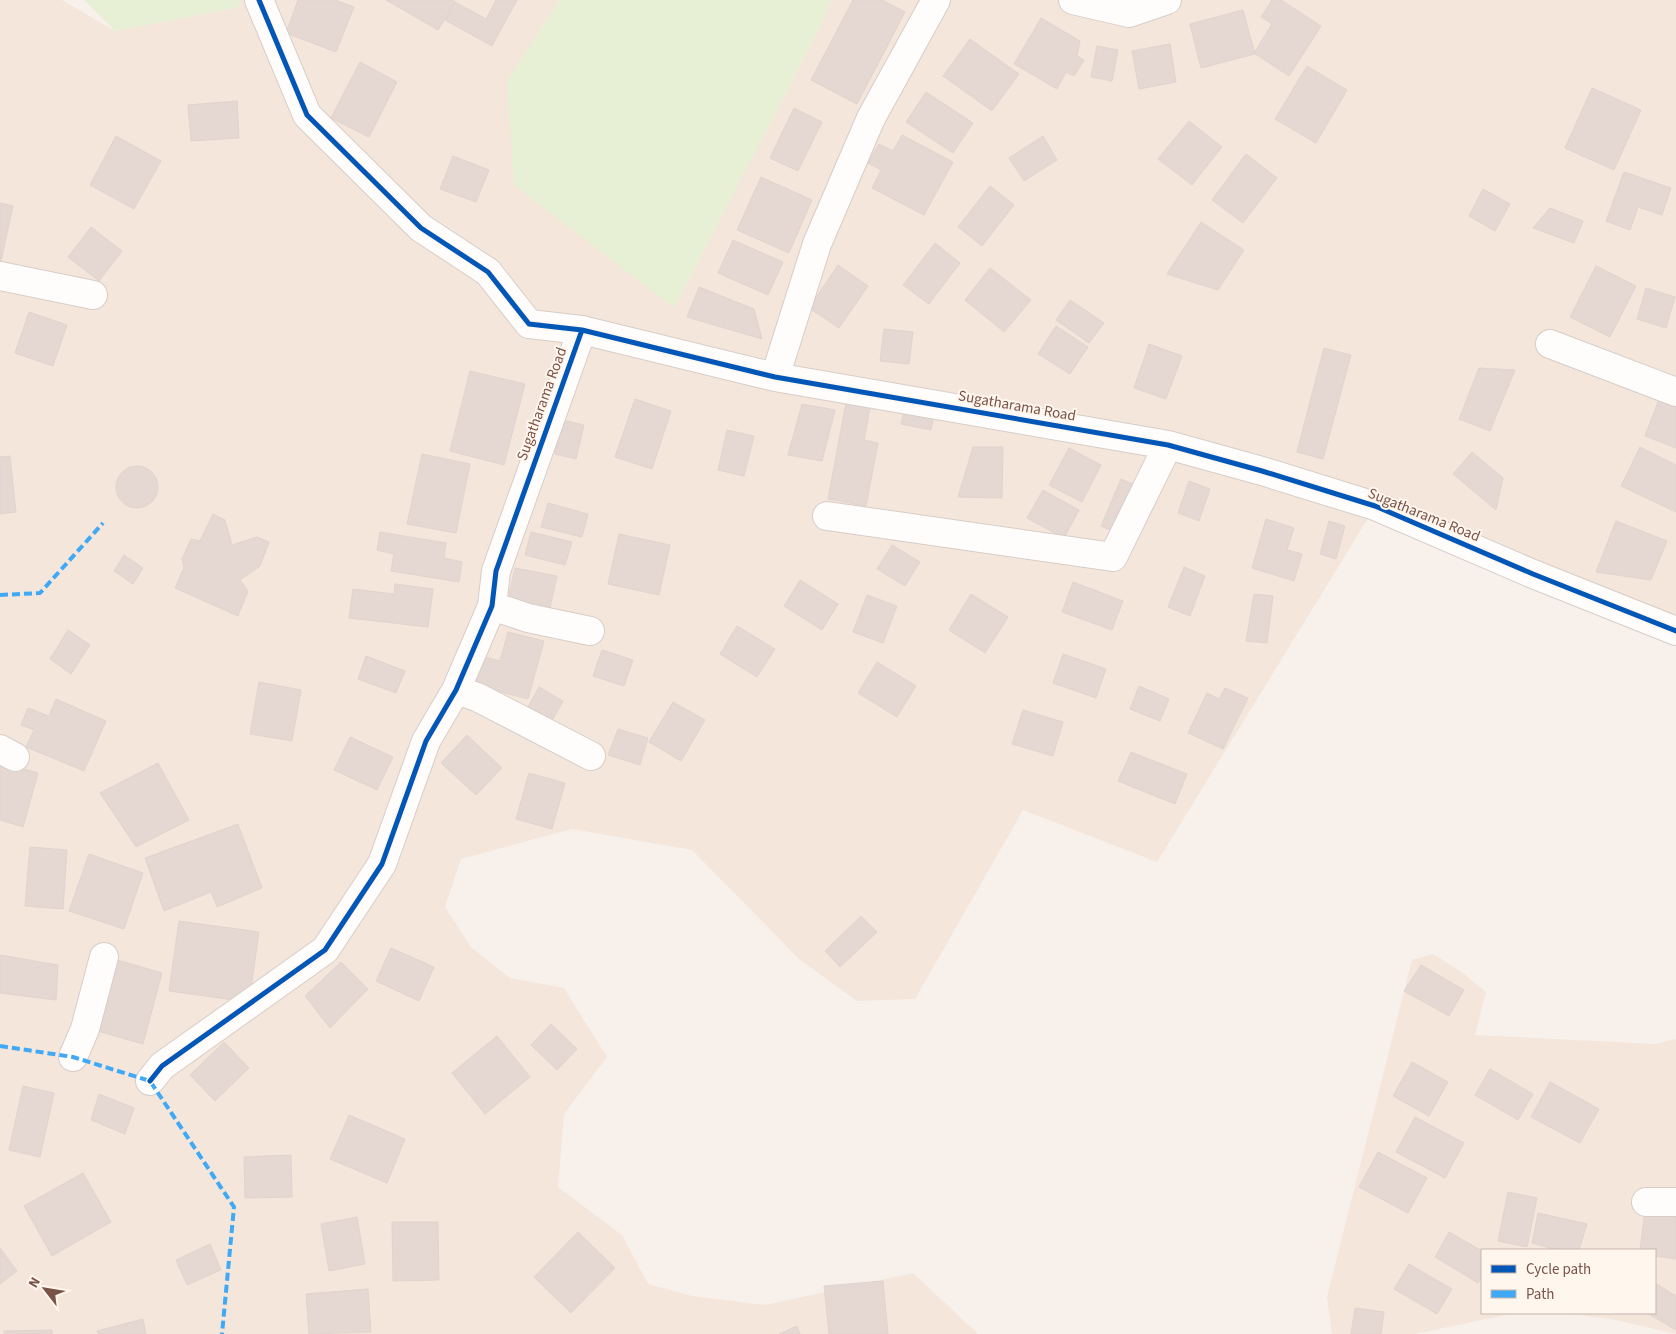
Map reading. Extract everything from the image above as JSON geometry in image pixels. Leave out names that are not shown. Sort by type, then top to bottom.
[{"type":"street","points":[[259,0],[307,115],[421,228],[488,272],[529,324],[582,330]]},
{"type":"street","points":[[775,377],[818,244],[867,127],[936,0]]},
{"type":"street","points":[[1073,0],[1129,13],[1167,0]]},
{"type":"street","points":[[0,276],[93,295]]},
{"type":"street","name":"Sugatharama Road","points":[[150,1081],[162,1066],[325,950],[382,864],[426,741],[456,690],[492,606],[496,571],[582,330],[775,377],[1168,445],[1262,471],[1376,506],[1533,574],[1676,631]]},
{"type":"street","points":[[1550,344],[1676,392]]},
{"type":"street","points":[[827,516],[1114,557],[1168,445]]},
{"type":"street","points":[[492,606],[528,618],[590,631]]},
{"type":"street","points":[[456,690],[477,698],[591,756]]},
{"type":"street","points":[[73,1057],[85,1030],[104,957]]},
{"type":"street","points":[[1646,1202],[1676,1202]]},
{"type":"shaded area","points":[[0,0],[62,0],[115,31],[239,7],[241,0],[560,0],[507,81],[674,308],[819,29],[831,0],[1676,0],[1676,631],[1375,507],[1157,862],[1023,810],[915,999],[857,1001],[800,960],[692,850],[572,829],[461,859],[445,907],[471,947],[510,978],[564,988],[607,1057],[564,1114],[558,1187],[622,1235],[648,1284],[692,1296],[765,1305],[913,1273],[978,1334],[0,1334]]},
{"type":"shaded area","points":[[1433,954],[1463,973],[1486,992],[1475,1035],[1655,1044],[1676,1039],[1676,1334],[1616,1320],[1573,1314],[1656,1314],[1656,1249],[1481,1249],[1481,1314],[1510,1314],[1415,1334],[1332,1334],[1327,1297],[1412,960]]},
{"type":"green space","points":[[84,0],[241,0],[239,7],[115,31]]},
{"type":"green space","points":[[560,0],[831,0],[819,29],[674,308],[514,185],[507,81]]},
{"type":"building","points":[[298,0],[335,0],[354,7],[336,52],[286,33]]},
{"type":"building","points":[[386,0],[453,0],[455,2],[438,30]]},
{"type":"building","points":[[496,0],[517,0],[492,46],[445,20],[455,2],[486,19]]},
{"type":"building","points":[[853,0],[882,0],[905,12],[857,104],[811,80]]},
{"type":"building","points":[[1272,0],[1281,0],[1321,26],[1289,76],[1254,53],[1272,24],[1261,17]]},
{"type":"building","points":[[1243,10],[1255,54],[1201,68],[1190,24]]},
{"type":"building","points":[[1041,18],[1080,41],[1077,56],[1084,60],[1074,76],[1066,72],[1057,89],[1014,64]]},
{"type":"building","points":[[970,39],[1019,74],[992,111],[943,76]]},
{"type":"building","points":[[1170,44],[1176,82],[1139,89],[1132,51]]},
{"type":"building","points":[[1097,46],[1118,50],[1112,81],[1091,77]]},
{"type":"building","points":[[360,62],[397,82],[369,137],[331,118]]},
{"type":"building","points":[[1307,66],[1347,90],[1316,143],[1275,119]]},
{"type":"building","points":[[1592,88],[1641,110],[1614,170],[1565,148]]},
{"type":"building","points":[[926,92],[973,123],[953,153],[906,122]]},
{"type":"building","points":[[237,101],[239,138],[191,141],[188,105]]},
{"type":"building","points":[[794,108],[822,122],[798,171],[770,158]]},
{"type":"building","points":[[1189,121],[1222,147],[1192,185],[1158,159]]},
{"type":"building","points":[[902,135],[953,162],[924,215],[872,188],[881,170],[868,163],[879,144],[893,151]]},
{"type":"building","points":[[116,136],[161,161],[134,209],[90,185]]},
{"type":"building","points":[[1043,136],[1057,160],[1024,181],[1009,158]]},
{"type":"building","points":[[1246,154],[1277,178],[1243,223],[1212,200]]},
{"type":"building","points":[[453,156],[489,170],[476,202],[440,189]]},
{"type":"building","points":[[1624,172],[1671,188],[1662,215],[1638,207],[1630,230],[1606,221]]},
{"type":"building","points":[[761,177],[812,200],[789,253],[737,230]]},
{"type":"building","points":[[990,186],[1014,205],[982,246],[958,227]]},
{"type":"building","points":[[1483,189],[1510,204],[1495,231],[1469,216]]},
{"type":"building","points":[[0,203],[13,206],[1,261],[0,261]]},
{"type":"building","points":[[1550,208],[1583,221],[1574,243],[1533,228]]},
{"type":"building","points":[[1201,222],[1244,250],[1218,290],[1167,274]]},
{"type":"building","points":[[91,227],[122,251],[99,281],[68,257]]},
{"type":"building","points":[[733,240],[783,262],[768,295],[718,273]]},
{"type":"building","points":[[935,243],[960,263],[929,304],[903,285]]},
{"type":"building","points":[[838,265],[868,286],[839,328],[809,308]]},
{"type":"building","points":[[1596,266],[1636,286],[1610,337],[1570,317]]},
{"type":"building","points":[[990,268],[1031,300],[1004,332],[965,300]]},
{"type":"building","points":[[699,287],[754,309],[762,339],[687,317]]},
{"type":"building","points":[[1646,288],[1675,297],[1666,328],[1637,319]]},
{"type":"building","points":[[1070,300],[1104,323],[1089,343],[1056,320]]},
{"type":"building","points":[[29,312],[67,325],[53,366],[15,353]]},
{"type":"building","points":[[1056,326],[1088,347],[1070,374],[1038,354]]},
{"type":"building","points":[[884,329],[913,332],[909,364],[880,361]]},
{"type":"building","points":[[1149,344],[1182,356],[1166,399],[1134,388]]},
{"type":"building","points":[[1324,348],[1351,355],[1323,459],[1297,452]]},
{"type":"building","points":[[1479,368],[1515,370],[1490,431],[1459,419]]},
{"type":"building","points":[[470,371],[525,384],[504,465],[450,451]]},
{"type":"building","points":[[1661,394],[1676,399],[1676,448],[1645,436]]},
{"type":"building","points":[[635,399],[671,411],[652,469],[615,457]]},
{"type":"building","points":[[846,403],[870,408],[864,440],[878,443],[866,506],[828,499]]},
{"type":"building","points":[[802,404],[835,410],[822,461],[788,455]]},
{"type":"building","points":[[906,404],[935,410],[931,430],[901,424]]},
{"type":"building","points":[[563,420],[584,425],[576,459],[555,454]]},
{"type":"building","points":[[727,430],[754,436],[744,476],[718,470]]},
{"type":"building","points":[[973,447],[1003,447],[1002,498],[958,497]]},
{"type":"building","points":[[1640,447],[1676,465],[1676,512],[1621,486]]},
{"type":"building","points":[[1069,448],[1101,465],[1082,502],[1049,485]]},
{"type":"building","points":[[1472,452],[1503,478],[1496,510],[1453,474]]},
{"type":"building","points":[[422,454],[470,464],[456,533],[407,524]]},
{"type":"building","points":[[10,456],[16,512],[0,514],[0,457]]},
{"type":"building","points":[[137,466],[152,472],[158,487],[152,502],[137,508],[122,502],[116,487],[122,472]]},
{"type":"building","points":[[1121,479],[1148,491],[1128,538],[1101,526]]},
{"type":"building","points":[[1189,481],[1210,489],[1199,521],[1178,513]]},
{"type":"building","points":[[1043,490],[1079,510],[1064,538],[1027,518]]},
{"type":"building","points":[[548,503],[588,514],[582,537],[541,527]]},
{"type":"building","points":[[213,514],[225,520],[232,545],[257,537],[269,542],[260,566],[240,580],[248,591],[238,616],[175,588],[184,567],[182,559],[191,539],[200,541]]},
{"type":"building","points":[[1266,519],[1294,528],[1287,550],[1302,554],[1294,581],[1252,568]]},
{"type":"building","points":[[1329,521],[1345,526],[1336,559],[1320,554]]},
{"type":"building","points":[[1616,521],[1667,541],[1651,580],[1596,572]]},
{"type":"building","points":[[380,532],[446,543],[444,558],[462,562],[459,582],[391,571],[394,554],[377,550]]},
{"type":"building","points":[[531,532],[572,542],[565,565],[525,555]]},
{"type":"building","points":[[619,534],[670,545],[659,595],[608,584]]},
{"type":"building","points":[[892,545],[920,562],[905,586],[877,569]]},
{"type":"building","points":[[124,555],[143,568],[133,584],[114,571]]},
{"type":"building","points":[[1184,567],[1205,576],[1190,616],[1168,607]]},
{"type":"building","points":[[515,568],[557,576],[549,612],[507,604]]},
{"type":"building","points":[[800,580],[838,604],[822,630],[784,606]]},
{"type":"building","points":[[1073,582],[1123,601],[1112,630],[1062,612]]},
{"type":"building","points":[[395,584],[433,589],[428,627],[349,618],[353,589],[394,594]]},
{"type":"building","points":[[971,594],[1008,617],[985,653],[949,630]]},
{"type":"building","points":[[1254,594],[1273,596],[1267,643],[1246,641]]},
{"type":"building","points":[[867,595],[897,606],[883,643],[853,632]]},
{"type":"building","points":[[737,626],[775,649],[757,677],[720,654]]},
{"type":"building","points":[[68,630],[90,645],[71,674],[50,659]]},
{"type":"building","points":[[508,632],[544,641],[528,699],[474,685],[481,656],[500,661]]},
{"type":"building","points":[[602,650],[633,660],[624,686],[593,676]]},
{"type":"building","points":[[1063,654],[1106,669],[1096,698],[1053,683]]},
{"type":"building","points":[[366,656],[405,671],[396,693],[358,679]]},
{"type":"building","points":[[877,662],[916,686],[897,717],[858,693]]},
{"type":"building","points":[[259,682],[301,690],[292,741],[250,734]]},
{"type":"building","points":[[1139,686],[1169,699],[1160,721],[1130,709]]},
{"type":"building","points":[[539,687],[563,701],[547,730],[523,716]]},
{"type":"building","points":[[1225,688],[1248,698],[1223,749],[1188,733],[1207,693],[1219,699]]},
{"type":"building","points":[[56,699],[106,721],[84,771],[26,747],[34,730],[21,725],[28,708],[49,716]]},
{"type":"building","points":[[673,702],[705,720],[681,761],[649,742]]},
{"type":"building","points":[[1023,710],[1063,722],[1053,756],[1012,744]]},
{"type":"building","points":[[618,729],[648,738],[640,765],[608,755]]},
{"type":"building","points":[[467,735],[502,768],[476,795],[441,763]]},
{"type":"building","points":[[350,737],[393,757],[377,790],[334,770]]},
{"type":"building","points":[[1131,752],[1187,774],[1175,804],[1118,781]]},
{"type":"building","points":[[0,762],[38,773],[23,827],[0,820]]},
{"type":"building","points":[[158,763],[189,820],[136,847],[100,793]]},
{"type":"building","points":[[529,773],[565,783],[552,829],[516,819]]},
{"type":"building","points":[[238,824],[262,888],[217,907],[211,892],[164,911],[145,858]]},
{"type":"building","points":[[30,847],[67,850],[63,909],[25,906]]},
{"type":"building","points":[[89,854],[143,873],[124,929],[69,911]]},
{"type":"building","points":[[861,916],[877,932],[840,967],[825,951]]},
{"type":"building","points":[[179,921],[259,932],[249,1002],[169,991]]},
{"type":"building","points":[[391,948],[434,967],[419,1001],[376,981]]},
{"type":"building","points":[[0,955],[58,965],[56,1000],[0,993]]},
{"type":"building","points":[[114,959],[162,973],[143,1044],[94,1030]]},
{"type":"building","points":[[341,962],[368,989],[330,1028],[305,996]]},
{"type":"building","points":[[1421,965],[1464,990],[1449,1016],[1404,991]]},
{"type":"building","points":[[551,1024],[577,1049],[557,1070],[531,1045]]},
{"type":"building","points":[[497,1036],[530,1077],[485,1114],[452,1073]]},
{"type":"building","points":[[224,1042],[249,1068],[215,1101],[190,1075]]},
{"type":"building","points":[[1412,1062],[1448,1082],[1429,1116],[1393,1096]]},
{"type":"building","points":[[1490,1069],[1533,1094],[1518,1120],[1475,1095]]},
{"type":"building","points":[[1550,1082],[1599,1109],[1580,1143],[1531,1117]]},
{"type":"building","points":[[23,1086],[54,1093],[40,1157],[9,1150]]},
{"type":"building","points":[[99,1094],[134,1108],[125,1134],[91,1120]]},
{"type":"building","points":[[349,1115],[405,1139],[387,1183],[330,1159]]},
{"type":"building","points":[[1415,1117],[1464,1143],[1445,1178],[1396,1152]]},
{"type":"building","points":[[1378,1152],[1427,1178],[1408,1213],[1359,1187]]},
{"type":"building","points":[[291,1155],[292,1197],[245,1198],[244,1157]]},
{"type":"building","points":[[83,1173],[111,1222],[52,1256],[24,1206]]},
{"type":"building","points":[[1508,1192],[1537,1198],[1527,1247],[1498,1241]]},
{"type":"building","points":[[1646,1202],[1676,1206],[1676,1259],[1656,1256],[1656,1249],[1640,1249]]},
{"type":"building","points":[[1538,1213],[1587,1224],[1579,1249],[1553,1249],[1532,1243]]},
{"type":"building","points":[[357,1217],[365,1264],[329,1271],[321,1224]]},
{"type":"building","points":[[392,1222],[438,1222],[439,1280],[393,1281]]},
{"type":"building","points":[[578,1232],[615,1268],[571,1313],[534,1277]]},
{"type":"building","points":[[1449,1232],[1481,1250],[1481,1277],[1478,1283],[1435,1257]]},
{"type":"building","points":[[210,1244],[221,1270],[187,1285],[176,1260]]},
{"type":"building","points":[[0,1248],[17,1271],[0,1284]]},
{"type":"building","points":[[1409,1264],[1452,1289],[1437,1314],[1394,1289]]},
{"type":"building","points":[[883,1281],[888,1334],[829,1334],[824,1286]]},
{"type":"building","points":[[1656,1284],[1676,1296],[1676,1330],[1649,1314],[1656,1314]]},
{"type":"building","points":[[368,1289],[371,1332],[309,1334],[306,1294]]},
{"type":"building","points":[[1355,1308],[1384,1312],[1381,1334],[1351,1334]]},
{"type":"building","points":[[143,1319],[146,1334],[98,1334],[97,1331]]},
{"type":"building","points":[[797,1326],[800,1334],[779,1334]]},
{"type":"building","points":[[52,1330],[52,1334],[4,1334],[4,1331]]},
{"type":"marked path","points":[[0,595],[40,593],[103,523]]},
{"type":"marked path","points":[[0,1046],[73,1057],[150,1081],[234,1207],[222,1334]]},
{"type":"cycle path","points":[[259,0],[307,115],[421,228],[488,272],[529,324],[582,330]]},
{"type":"cycle path","points":[[150,1081],[162,1066],[325,950],[382,864],[426,741],[456,690],[492,606],[496,571],[582,330],[775,377],[1168,445],[1262,471],[1375,506],[1533,574],[1676,631]]}]
